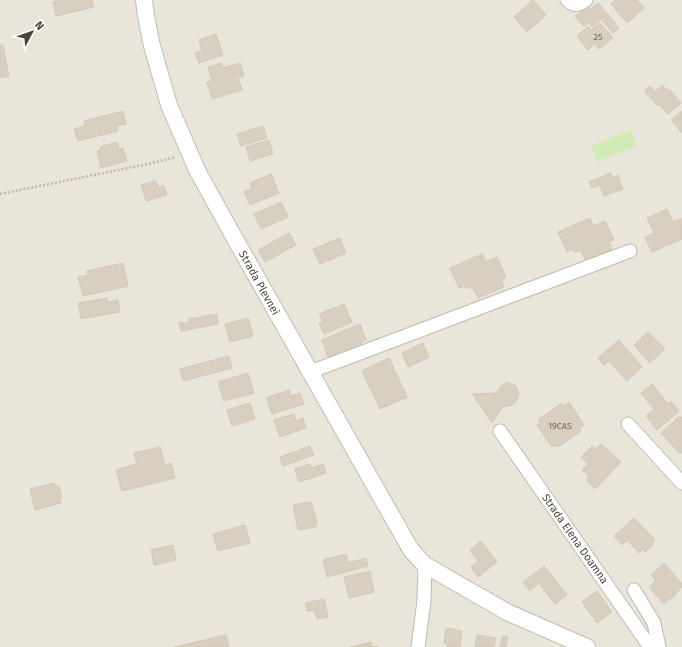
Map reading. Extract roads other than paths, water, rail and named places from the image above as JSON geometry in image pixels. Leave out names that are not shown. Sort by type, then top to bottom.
[{"type":"street","name":"Strada Plevnei","points":[[144,0],[152,46],[169,105],[197,170],[411,550],[425,565]]},
{"type":"street","points":[[567,0],[576,5],[581,4],[586,0]]},
{"type":"street","points":[[310,372],[630,251]]},
{"type":"street","points":[[628,424],[682,483]]},
{"type":"street","name":"Strada Elena Doamna","points":[[500,431],[650,647]]},
{"type":"street","points":[[418,647],[424,601],[425,565],[507,612],[587,647]]},
{"type":"street","points":[[634,590],[654,623],[660,647]]}]
